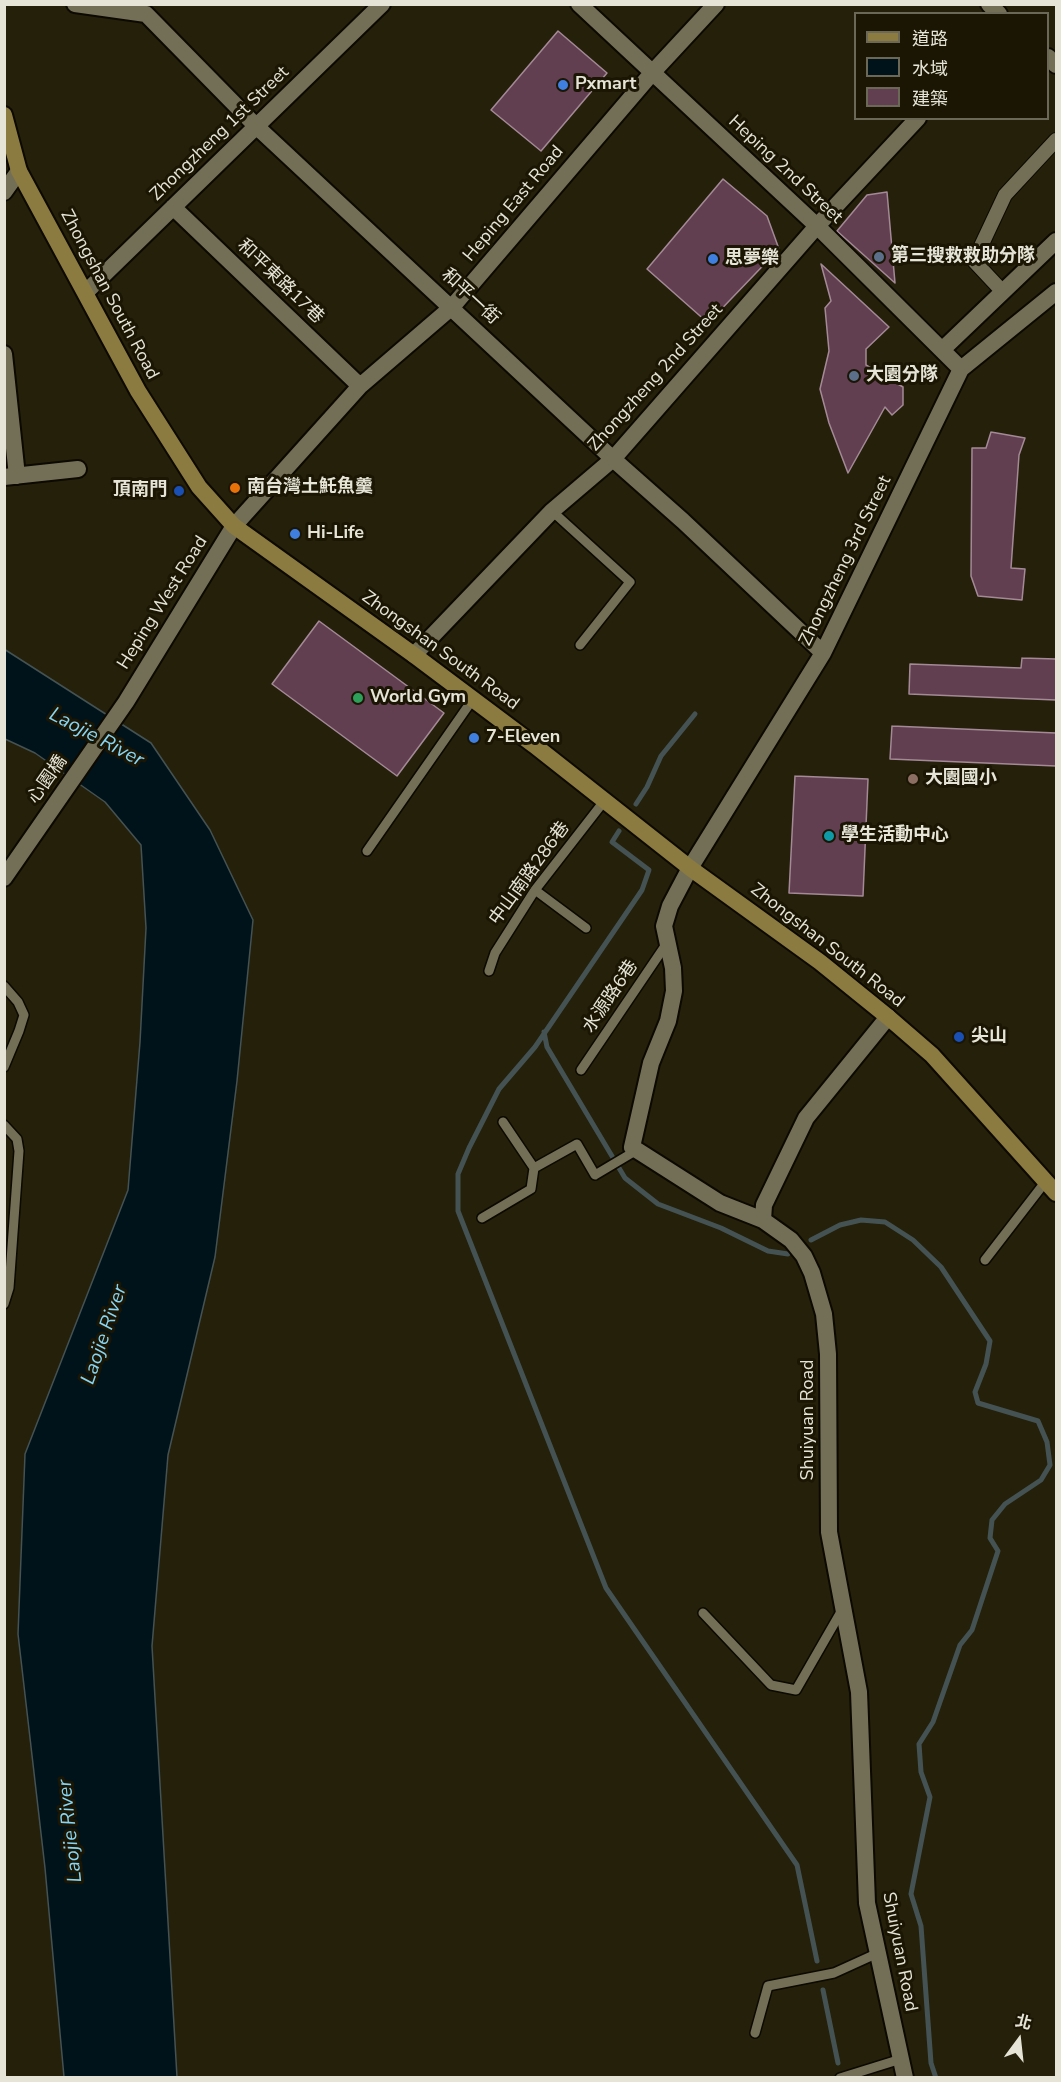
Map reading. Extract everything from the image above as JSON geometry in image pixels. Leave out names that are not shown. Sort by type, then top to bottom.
[{"type":"main road","name":"Zhongshan South Road","points":[[4,115],[20,171],[159,427],[199,487],[234,526],[473,699],[690,868],[820,962],[888,1017],[932,1055],[1051,1187]]},
{"type":"street","name":"和平一街","points":[[75,4],[146,14],[256,126],[823,653]]},
{"type":"street","name":"Zhongzheng 1st Street","points":[[86,292],[382,4]]},
{"type":"street","name":"Heping 2nd Street","points":[[579,4],[817,226],[962,369]]},
{"type":"street","name":"Heping East Road","points":[[234,526],[360,386],[452,307],[651,73],[716,4]]},
{"type":"street","name":"Zhongzheng 2nd Street","points":[[414,655],[552,511],[613,459],[817,226],[916,120]]},
{"type":"street","points":[[1003,292],[974,261],[1005,195],[1056,140]]},
{"type":"street","points":[[4,192],[20,171]]},
{"type":"street","name":"和平東路17巷","points":[[172,207],[360,386]]},
{"type":"street","points":[[943,349],[1056,241]]},
{"type":"street","name":"Zhongzheng 3rd Street","points":[[690,868],[823,653],[962,369],[1056,292]]},
{"type":"street","points":[[4,354],[11,476],[78,469]]},
{"type":"street","name":"Heping West Road","points":[[126,702],[234,526]]},
{"type":"street","name":"心園橋","points":[[4,878],[126,702]]},
{"type":"street","points":[[631,1153],[651,1063],[668,1021],[674,991],[673,968],[664,926],[670,906],[690,868]]},
{"type":"street","points":[[763,1220],[764,1204],[806,1118],[888,1017]]},
{"type":"street","name":"Shuiyuan Road","points":[[631,1153],[720,1203],[763,1220],[791,1240],[804,1256],[812,1273],[824,1314],[828,1354],[829,1532],[859,1692],[867,1903],[905,2078]]},
{"type":"lane","points":[[552,511],[630,582],[580,645]]},
{"type":"lane","points":[[367,851],[473,699]]},
{"type":"lane","name":"中山南路286巷","points":[[489,971],[495,953],[535,890],[605,800]]},
{"type":"lane","points":[[535,890],[586,928]]},
{"type":"lane","name":"水源路6巷","points":[[581,1070],[668,942]]},
{"type":"lane","points":[[4,986],[18,1002],[24,1015],[4,1067]]},
{"type":"lane","points":[[482,1218],[531,1189],[534,1168],[504,1122]]},
{"type":"lane","points":[[4,1125],[17,1139],[19,1151],[9,1210],[9,1288],[4,1304]]},
{"type":"lane","points":[[534,1168],[577,1144],[595,1175],[631,1153]]},
{"type":"lane","points":[[985,1260],[1051,1187]]},
{"type":"lane","points":[[703,1613],[771,1685],[796,1690],[843,1608]]},
{"type":"lane","points":[[755,2033],[768,1986],[834,1973],[878,1953]]},
{"type":"lane","points":[[840,2078],[901,2059]]},
{"type":"water","name":"Laojie River","points":[[4,649],[151,743],[210,830],[253,920],[237,1081],[215,1257],[168,1455],[152,1646],[177,2077],[64,2077],[45,1868],[18,1634],[25,1454],[128,1190],[140,1042],[146,928],[141,845],[105,802],[35,753],[5,739]]},
{"type":"building","points":[[558,31],[607,73],[541,151],[491,110]]},
{"type":"building","name":"思夢樂","points":[[723,179],[767,216],[779,249],[708,323],[647,269]]},
{"type":"building","name":"第三搜救救助分隊","points":[[887,192],[895,283],[837,231],[867,195]]},
{"type":"building","name":"大園分隊","points":[[821,264],[889,327],[866,349],[866,365],[903,387],[903,405],[892,415],[885,407],[848,473],[829,423],[820,389],[829,351],[825,308],[831,301]]},
{"type":"building","points":[[991,432],[1025,438],[1019,455],[1011,568],[1025,569],[1022,600],[978,596],[971,576],[972,448],[986,448]]},
{"type":"building","name":"World Gym","points":[[319,621],[444,713],[397,776],[272,684]]},
{"type":"building","points":[[1022,658],[1056,659],[1056,700],[909,694],[910,664],[1021,668]]},
{"type":"building","points":[[892,726],[1056,733],[1056,766],[890,759]]},
{"type":"building","name":"學生活動中心","points":[[795,776],[868,779],[863,896],[789,893]]},
{"type":"waterway","points":[[636,804],[647,787],[661,756],[695,714]]},
{"type":"waterway","points":[[619,831],[612,842],[649,870],[642,890],[535,1047],[499,1089],[458,1174],[458,1211],[606,1588],[797,1865],[817,1961]]},
{"type":"waterway","points":[[544,1032],[547,1047],[625,1178],[658,1204],[721,1228],[768,1251],[788,1254]]},
{"type":"waterway","points":[[811,1240],[840,1225],[861,1220],[885,1222],[913,1240],[941,1267],[990,1341],[986,1364],[975,1392],[978,1403],[1038,1421],[1047,1442],[1050,1465],[1041,1480],[1005,1504],[992,1520],[990,1538],[998,1551],[972,1630],[960,1645],[933,1722],[919,1744],[921,1772],[930,1797],[911,1894],[921,1926],[931,2063],[936,2078]]},
{"type":"waterway","points":[[823,1990],[838,2063]]},
{"type":"place","name":"Pxmart","points":[[563,85]]},
{"type":"place","name":"第三搜救救助分隊","points":[[879,257]]},
{"type":"place","name":"思夢樂","points":[[713,259]]},
{"type":"place","name":"大園分隊","points":[[854,376]]},
{"type":"place","name":"南台灣土魠魚羹","points":[[235,488]]},
{"type":"place","name":"頂南門","points":[[179,491]]},
{"type":"place","name":"Hi-Life","points":[[295,534]]},
{"type":"place","name":"World Gym","points":[[358,698]]},
{"type":"place","name":"7-Eleven","points":[[474,738]]},
{"type":"place","name":"大園國小","points":[[913,779]]},
{"type":"place","name":"學生活動中心","points":[[829,836]]},
{"type":"place","name":"尖山","points":[[959,1037]]}]
